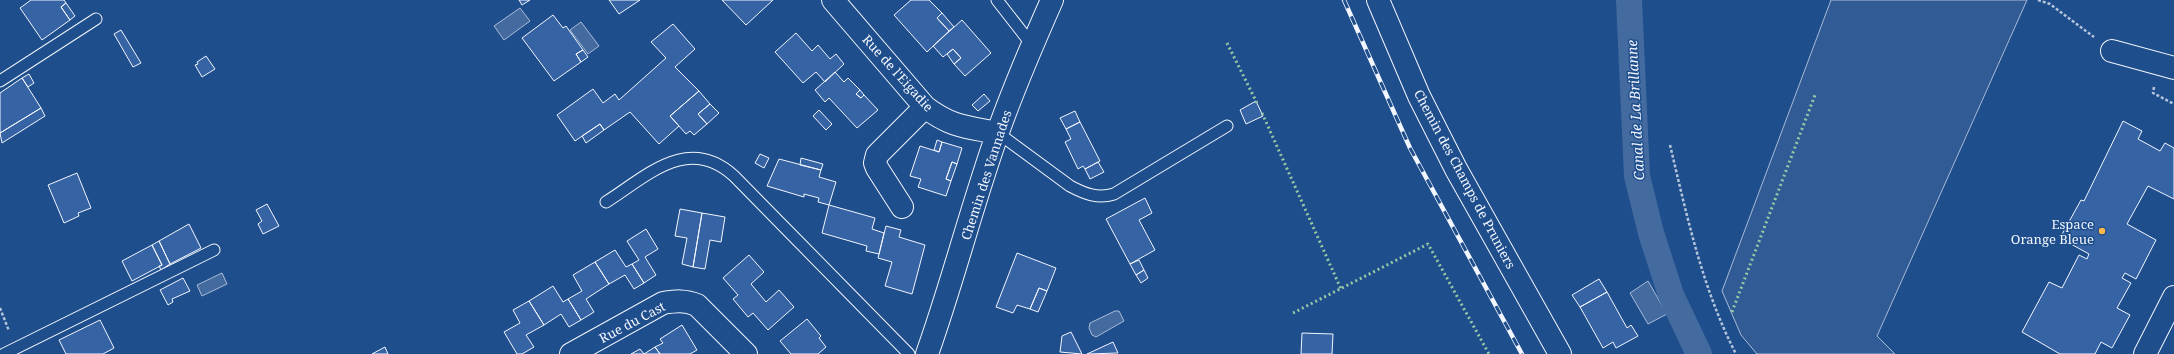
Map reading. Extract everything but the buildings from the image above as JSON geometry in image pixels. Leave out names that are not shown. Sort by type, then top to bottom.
[{"type":"street","name":"Rue de l'Eigadie","points":[[833,0],[925,107],[952,124],[998,133]]},
{"type":"street","name":"Chemin des Vannades","points":[[928,354],[947,298],[998,133],[1032,45],[1052,0]]},
{"type":"street","name":"Chemin des Champs de Pruniers","points":[[1378,0],[1419,96],[1450,156],[1560,354]]},
{"type":"street","points":[[2112,51],[2174,68]]},
{"type":"street","points":[[902,207],[877,168],[875,162],[877,156],[925,107]]},
{"type":"street","points":[[2145,354],[2174,297]]},
{"type":"street","name":"Rue du Cast","points":[[571,354],[663,303],[674,301],[687,301],[697,305],[746,354]]},
{"type":"lane","points":[[997,0],[1032,45]]},
{"type":"lane","points":[[0,81],[96,19]]},
{"type":"lane","points":[[998,133],[1070,186],[1088,194],[1105,197],[1114,194],[1227,126]]},
{"type":"lane","points":[[606,202],[667,163],[692,157],[716,163],[734,176],[909,354]]},
{"type":"lane","points":[[4,354],[214,250]]},
{"type":"path","points":[[2038,0],[2050,4],[2112,51]]},
{"type":"path","points":[[2156,82],[2153,92],[2174,104]]},
{"type":"path","points":[[1670,145],[1695,250],[1719,317],[1736,354]]},
{"type":"shaded area","points":[[1831,0],[2027,0],[1877,336],[1895,354],[1757,354],[1741,335],[1722,291]]},
{"type":"shaded area","points":[[520,8],[530,21],[504,40],[494,26]]},
{"type":"shaded area","points":[[581,22],[599,46],[588,54],[570,30]]},
{"type":"shaded area","points":[[222,273],[227,284],[202,296],[197,285]]},
{"type":"shaded area","points":[[1648,281],[1667,314],[1648,324],[1630,293]]},
{"type":"shaded area","points":[[1115,311],[1119,311],[1124,321],[1096,337],[1092,335],[1089,328],[1090,323]]},
{"type":"waterway","name":"Canal de La Brillanne","points":[[1629,0],[1637,176],[1651,233],[1671,295],[1699,354]]},
{"type":"railway","points":[[1344,0],[1410,148],[1522,354]]},
{"type":"hedge","points":[[1227,43],[1257,103]]},
{"type":"hedge","points":[[1732,312],[1815,95]]},
{"type":"hedge","points":[[1262,113],[1341,289]]},
{"type":"hedge","points":[[1293,313],[1428,244],[1489,354]]},
{"type":"place","name":"Espace Orange Bleue","points":[[2102,231]]}]
